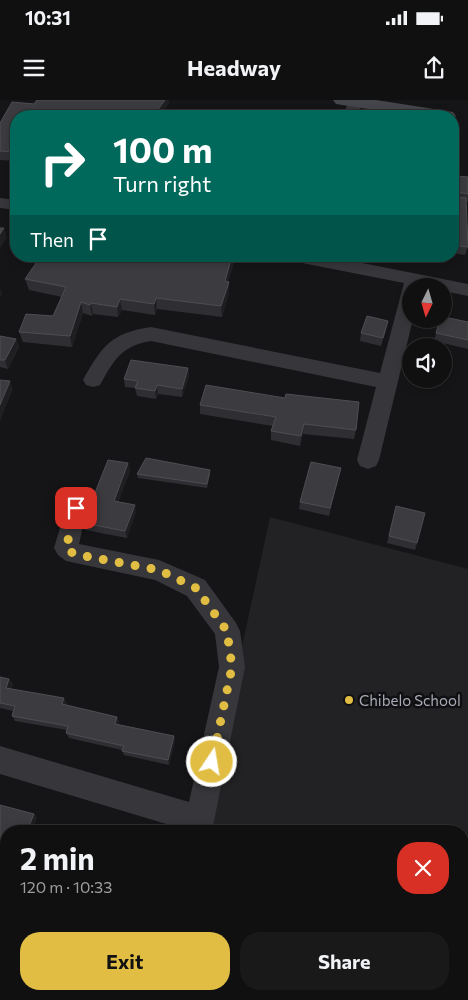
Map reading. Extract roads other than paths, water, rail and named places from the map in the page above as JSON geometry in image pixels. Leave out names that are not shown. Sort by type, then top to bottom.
[{"type":"main road","points":[[350,106],[387,110]]},
{"type":"street","points":[[322,262],[402,282]]},
{"type":"street","points":[[452,288],[468,290]]},
{"type":"street","points":[[368,460],[402,325]]},
{"type":"street","points":[[93,380],[106,357],[117,345],[132,336],[151,334],[388,382]]},
{"type":"street","points":[[76,508],[66,548],[74,554],[159,570],[196,588],[227,631],[232,667],[198,825]]},
{"type":"street","points":[[0,760],[195,825]]},
{"type":"place","name":"Chibelo School","points":[[349,700]]}]
